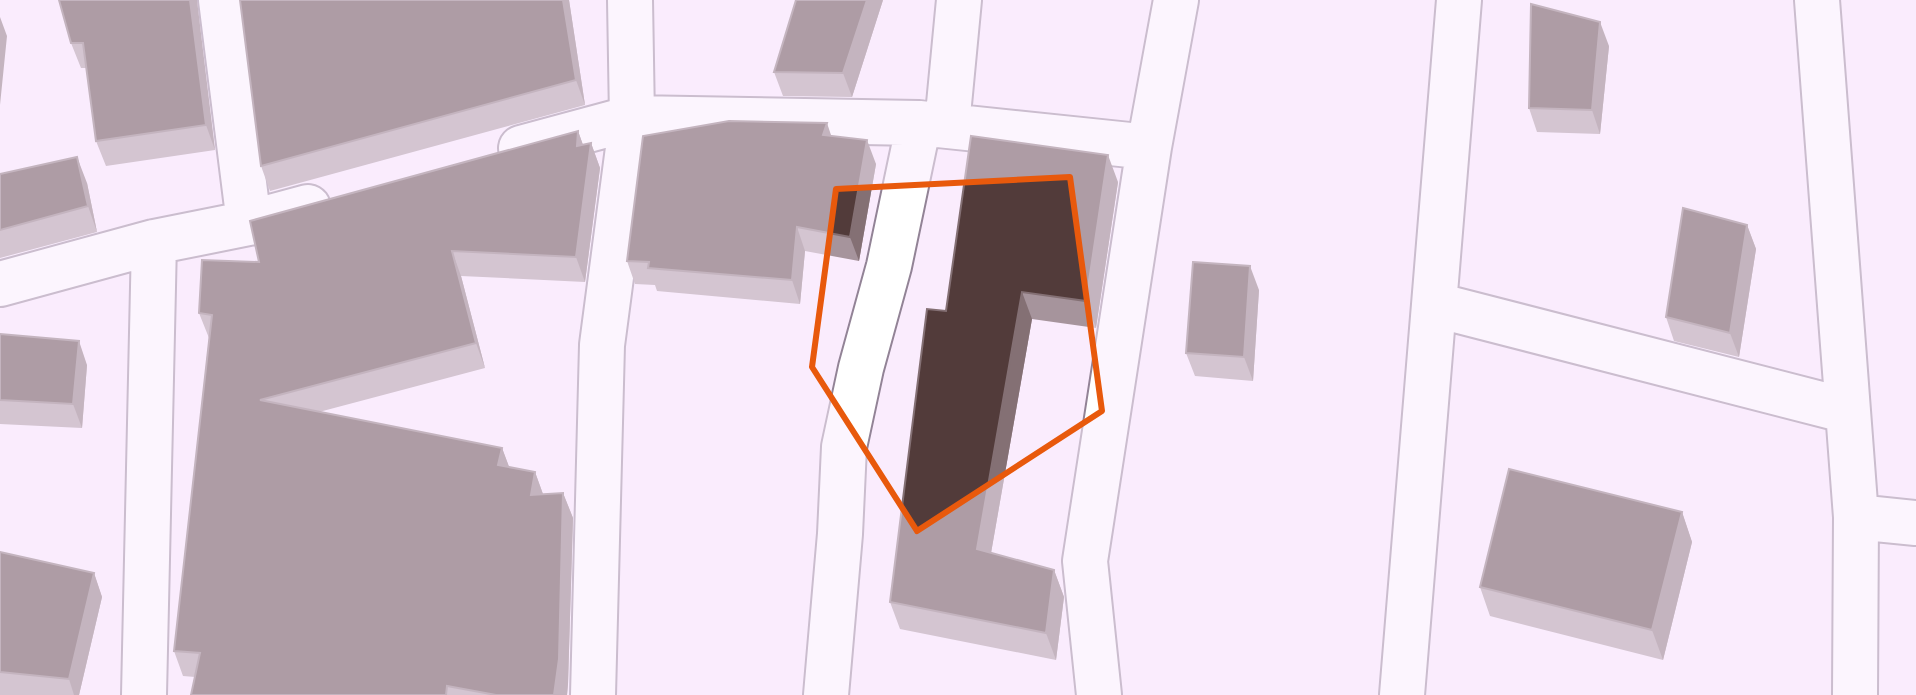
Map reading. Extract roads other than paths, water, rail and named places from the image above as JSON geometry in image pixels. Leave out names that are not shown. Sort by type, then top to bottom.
[{"type":"street","points":[[221,0],[249,223]]},
{"type":"street","points":[[593,695],[602,345],[632,118],[630,0]]},
{"type":"street","points":[[826,695],[844,447],[889,266],[933,124],[959,0]]},
{"type":"street","points":[[1099,695],[1085,561],[1149,147],[1176,0]]},
{"type":"street","points":[[1402,695],[1459,0]]},
{"type":"street","points":[[1817,0],[1856,517],[1855,695]]},
{"type":"street","points":[[488,157],[632,118],[933,124],[1149,147]]},
{"type":"street","points":[[0,284],[154,242],[249,223],[339,198]]},
{"type":"street","points":[[144,695],[154,242]]},
{"type":"street","points":[[1436,305],[1848,411]]},
{"type":"street","points":[[1856,517],[1916,523]]}]
